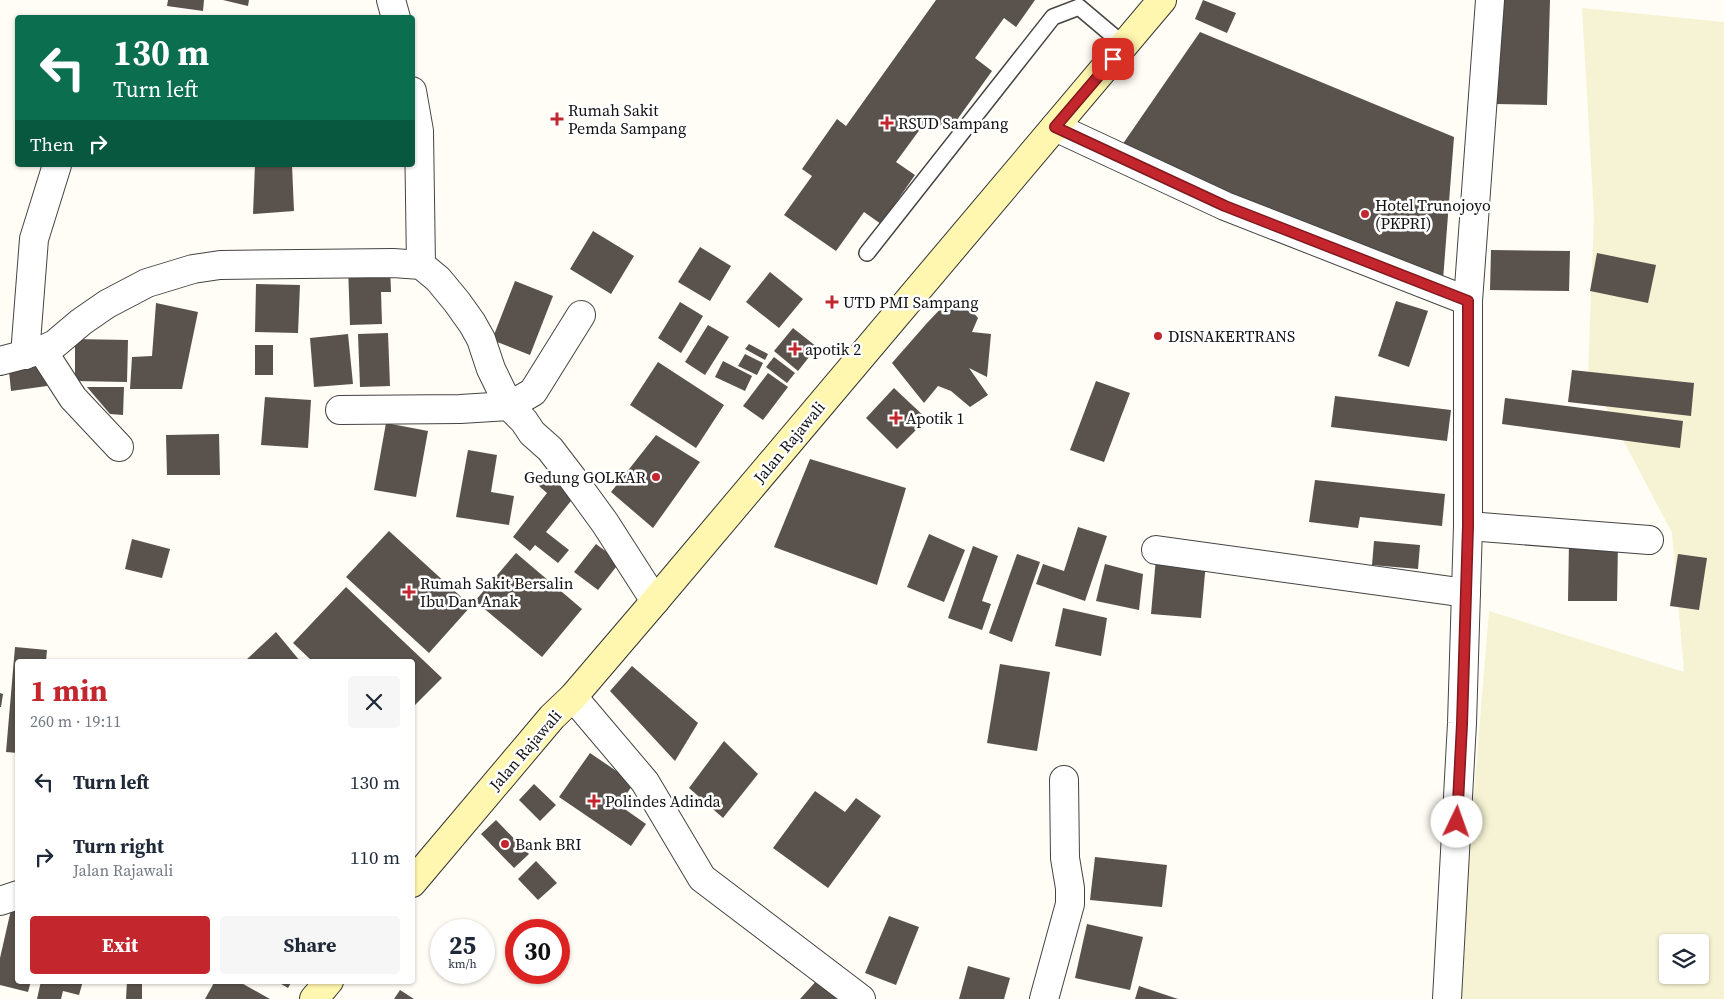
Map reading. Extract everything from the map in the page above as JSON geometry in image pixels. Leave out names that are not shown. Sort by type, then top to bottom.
[{"type":"street","points":[[392,0],[395,15]]},
{"type":"street","name":"Jalan Rajawali","points":[[415,879],[552,718],[573,697],[655,601],[1162,0]]},
{"type":"street","points":[[1447,999],[1462,724],[1466,593],[1468,526],[1468,301],[1490,0]]},
{"type":"street","points":[[415,108],[419,131],[421,265]]},
{"type":"street","points":[[1055,127],[1225,206],[1468,301]]},
{"type":"street","points":[[22,355],[34,239],[55,167]]},
{"type":"street","points":[[22,355],[54,344],[81,322],[147,283],[193,269],[220,265],[392,263],[421,265],[438,280],[472,323],[509,406],[524,421],[532,433],[550,449],[573,479],[655,601]]},
{"type":"street","points":[[340,410],[460,409],[509,406],[534,392],[581,316]]},
{"type":"street","points":[[22,355],[73,398],[119,447]]},
{"type":"street","points":[[1468,526],[1649,540]]},
{"type":"street","points":[[1156,550],[1466,593]]},
{"type":"street","points":[[573,697],[645,782],[702,878],[856,998]]},
{"type":"street","points":[[1044,999],[1070,904],[1070,888],[1065,858],[1064,780]]},
{"type":"street","points":[[0,901],[15,896]]},
{"type":"street","points":[[314,999],[326,984]]},
{"type":"lane","points":[[867,253],[1053,17],[1079,6],[1124,45]]},
{"type":"shaded area","points":[[1582,8],[1724,22],[1724,999],[1457,999],[1489,611],[1684,672],[1672,533],[1588,373],[1594,217]]},
{"type":"building","points":[[168,0],[204,0],[203,11],[167,6]]},
{"type":"building","points":[[223,0],[249,0],[248,6]]},
{"type":"building","name":"RSUD Sampang","points":[[936,0],[1035,0],[1016,27],[1004,18],[975,58],[992,71],[949,131],[929,117],[896,162],[915,175],[881,224],[864,212],[836,251],[784,215],[812,176],[802,169],[837,119],[846,126]]},
{"type":"building","points":[[1203,0],[1236,13],[1227,33],[1195,19]]},
{"type":"building","points":[[1498,0],[1550,0],[1547,105],[1495,104]]},
{"type":"building","name":"Hotel Trunojoyo (PKPRI)","points":[[1200,32],[1454,137],[1443,280],[1120,148]]},
{"type":"building","points":[[255,167],[292,167],[294,211],[253,214]]},
{"type":"building","points":[[593,231],[634,256],[611,294],[570,269]]},
{"type":"building","points":[[700,247],[731,266],[710,301],[678,282]]},
{"type":"building","points":[[1491,250],[1570,251],[1569,291],[1490,290]]},
{"type":"building","points":[[1597,253],[1656,265],[1648,303],[1590,291]]},
{"type":"building","points":[[390,265],[391,292],[381,292],[382,324],[350,325],[348,266]]},
{"type":"building","points":[[770,272],[803,299],[779,328],[746,302]]},
{"type":"building","points":[[515,281],[553,296],[530,355],[492,340]]},
{"type":"building","points":[[256,284],[300,285],[298,333],[255,332]]},
{"type":"building","points":[[948,301],[963,301],[978,318],[972,332],[991,334],[987,377],[969,368],[988,395],[970,407],[951,391],[938,386],[924,403],[892,363]]},
{"type":"building","points":[[1396,301],[1428,311],[1409,367],[1378,356]]},
{"type":"building","points":[[680,302],[703,316],[681,353],[658,338]]},
{"type":"building","points":[[156,303],[198,312],[182,389],[130,389],[132,357],[152,356]]},
{"type":"building","points":[[708,325],[729,337],[705,375],[685,362]]},
{"type":"building","name":"apotik 2","points":[[793,328],[817,347],[798,371],[774,351]]},
{"type":"building","points":[[388,333],[390,386],[360,387],[358,334]]},
{"type":"building","points":[[348,334],[353,384],[314,387],[310,338]]},
{"type":"building","points":[[75,339],[128,340],[127,382],[75,381]]},
{"type":"building","points":[[749,344],[768,354],[765,360],[745,349]]},
{"type":"building","points":[[255,345],[273,345],[273,375],[255,375]]},
{"type":"building","points":[[745,354],[763,363],[757,375],[738,366]]},
{"type":"building","points":[[44,357],[47,386],[11,391],[8,361]]},
{"type":"building","points":[[774,357],[795,373],[787,383],[766,367]]},
{"type":"building","points":[[723,361],[752,376],[745,391],[715,377]]},
{"type":"building","points":[[658,362],[724,405],[696,448],[630,405]]},
{"type":"building","points":[[1572,370],[1694,383],[1691,416],[1568,402]]},
{"type":"building","points":[[768,373],[788,387],[763,420],[743,406]]},
{"type":"building","points":[[1096,381],[1130,393],[1104,462],[1070,450]]},
{"type":"building","points":[[87,387],[124,387],[123,415],[110,414]]},
{"type":"building","name":"Apotik 1","points":[[894,388],[927,419],[897,449],[866,418]]},
{"type":"building","points":[[1335,396],[1451,410],[1447,441],[1331,427]]},
{"type":"building","points":[[265,397],[311,400],[308,448],[261,445]]},
{"type":"building","points":[[1505,398],[1683,421],[1680,448],[1502,424]]},
{"type":"building","points":[[386,423],[428,431],[416,497],[374,490]]},
{"type":"building","points":[[219,434],[220,475],[167,475],[166,435]]},
{"type":"building","name":"Gedung GOLKAR","points":[[656,435],[700,462],[653,528],[611,492]]},
{"type":"building","points":[[468,450],[497,455],[491,492],[514,496],[509,525],[456,517]]},
{"type":"building","points":[[810,459],[906,488],[877,585],[774,547]]},
{"type":"building","points":[[551,470],[579,491],[546,532],[569,550],[558,563],[535,545],[530,551],[513,537],[547,493],[539,486]]},
{"type":"building","points":[[1315,480],[1445,494],[1442,526],[1360,517],[1358,528],[1309,522]]},
{"type":"building","points":[[1078,527],[1107,536],[1085,601],[1036,584],[1043,564],[1064,571]]},
{"type":"building","name":"Rumah Sakit Bersalin Ibu Dan Anak","points":[[389,531],[471,606],[429,653],[346,577]]},
{"type":"building","points":[[929,534],[965,550],[944,602],[907,587]]},
{"type":"building","points":[[132,539],[170,549],[162,578],[125,569]]},
{"type":"building","points":[[1374,541],[1420,545],[1418,569],[1372,565]]},
{"type":"building","points":[[1569,541],[1618,541],[1617,601],[1568,601]]},
{"type":"building","points":[[596,544],[620,562],[598,590],[574,572]]},
{"type":"building","points":[[973,546],[998,556],[982,601],[991,604],[982,630],[948,618]]},
{"type":"building","points":[[516,553],[582,609],[542,657],[475,601]]},
{"type":"building","points":[[1017,554],[1040,562],[1012,642],[989,633]]},
{"type":"building","points":[[1678,554],[1707,558],[1699,610],[1670,606]]},
{"type":"building","points":[[1156,558],[1206,562],[1201,618],[1151,614]]},
{"type":"building","points":[[1105,564],[1143,574],[1139,610],[1096,601]]},
{"type":"building","name":"Rumah Sakit Bersalin Ibu Dan Anak","points":[[346,587],[442,678],[415,705],[415,659],[310,659],[293,643]]},
{"type":"building","points":[[1063,608],[1107,618],[1101,656],[1055,646]]},
{"type":"building","points":[[276,632],[298,659],[247,659]]},
{"type":"building","points":[[15,647],[47,650],[46,659],[15,659],[15,753],[6,752]]},
{"type":"building","points":[[1000,664],[1050,672],[1037,751],[987,743]]},
{"type":"building","points":[[632,666],[698,723],[675,761],[610,691]]},
{"type":"building","points":[[0,693],[3,694],[1,707],[0,707]]},
{"type":"building","points":[[724,741],[758,774],[723,818],[689,788]]},
{"type":"building","name":"Polindes Adinda","points":[[590,753],[634,783],[619,805],[646,824],[631,846],[559,797]]},
{"type":"building","points":[[534,784],[556,805],[540,821],[519,800]]},
{"type":"building","points":[[815,791],[845,812],[856,798],[881,816],[828,888],[773,848]]},
{"type":"building","name":"Bank BRI","points":[[496,820],[529,854],[514,868],[481,834]]},
{"type":"building","points":[[1095,857],[1167,865],[1162,907],[1090,900]]},
{"type":"building","points":[[536,861],[557,883],[538,900],[518,879]]},
{"type":"building","points":[[13,901],[15,901],[15,984],[30,984],[28,992],[0,985],[0,958]]},
{"type":"building","points":[[889,916],[919,927],[896,985],[865,973]]},
{"type":"building","points":[[1087,924],[1143,937],[1130,990],[1075,978]]},
{"type":"building","points":[[968,966],[1010,978],[1004,999],[959,999]]},
{"type":"building","points":[[818,979],[839,999],[800,999]]},
{"type":"building","points":[[40,984],[82,984],[79,995],[63,991],[61,999],[37,999]]},
{"type":"building","points":[[127,984],[142,984],[142,999],[126,999]]},
{"type":"building","points":[[213,984],[243,984],[270,999],[205,999]]},
{"type":"building","points":[[281,984],[290,984],[288,988]]},
{"type":"building","points":[[1139,986],[1178,999],[1135,999]]},
{"type":"building","points":[[400,990],[414,999],[394,999]]},
{"type":"place","name":"Rumah Sakit Pemda Sampang","points":[[557,119]]},
{"type":"place","name":"RSUD Sampang","points":[[887,123]]},
{"type":"place","name":"Hotel Trunojoyo (PKPRI)","points":[[1365,214]]},
{"type":"place","name":"UTD PMI Sampang","points":[[832,302]]},
{"type":"place","name":"DISNAKERTRANS","points":[[1158,336]]},
{"type":"place","name":"apotik 2","points":[[795,349]]},
{"type":"place","name":"Apotik 1","points":[[896,418]]},
{"type":"place","name":"Gedung GOLKAR","points":[[656,477]]},
{"type":"place","name":"Rumah Sakit Bersalin Ibu Dan Anak","points":[[409,592]]},
{"type":"place","name":"Polindes Adinda","points":[[594,801]]},
{"type":"place","name":"Bank BRI","points":[[505,844]]},
{"type":"route","points":[[1113,59],[1055,127],[1225,206],[1468,301],[1468,526],[1457,822]]}]
